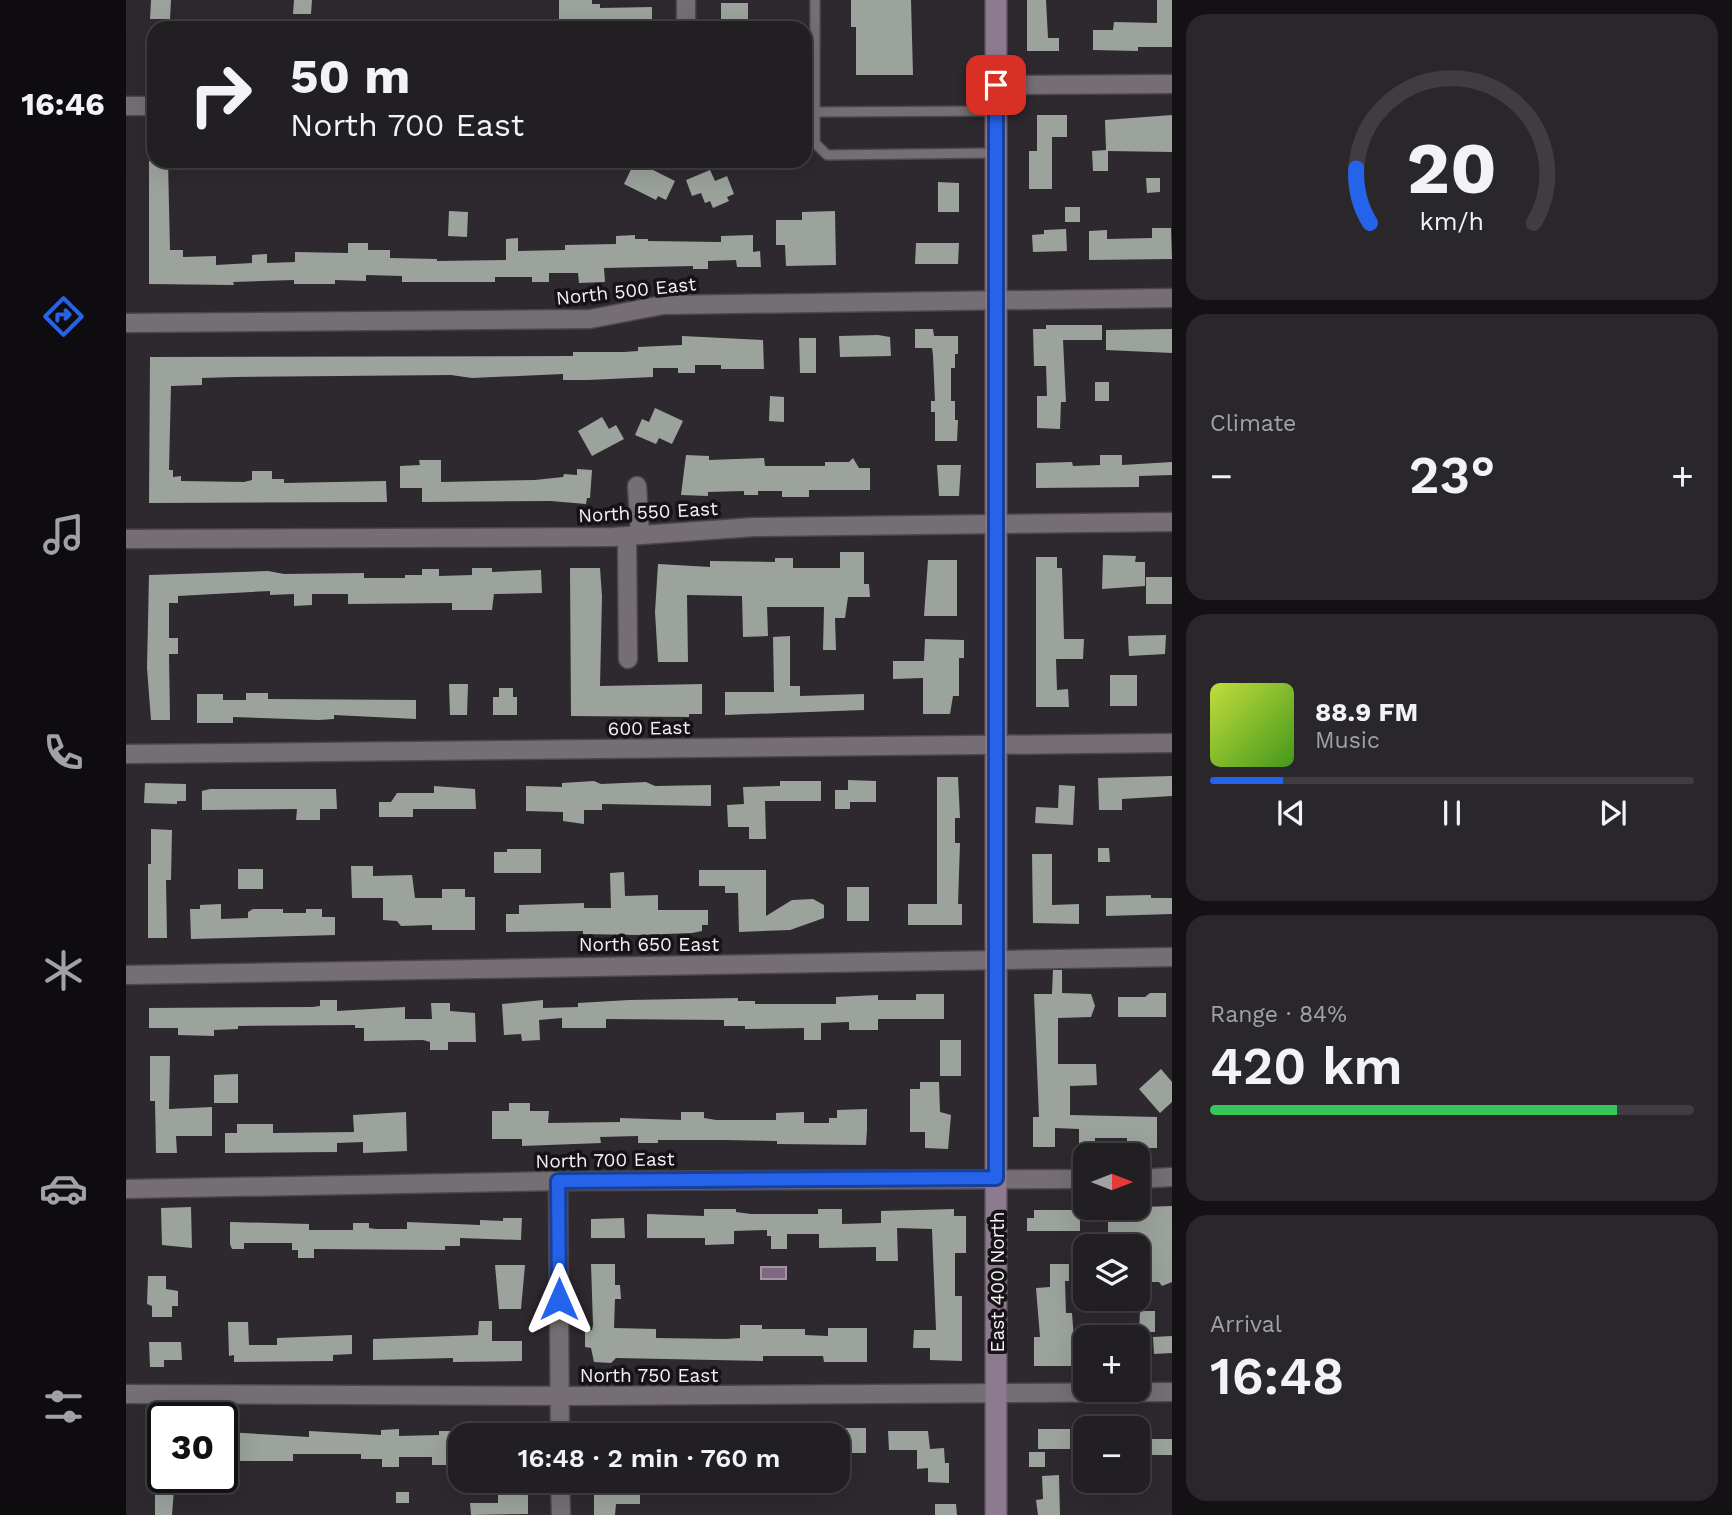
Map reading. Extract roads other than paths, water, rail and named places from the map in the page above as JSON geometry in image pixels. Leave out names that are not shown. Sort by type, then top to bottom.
[{"type":"main road","name":"East 400 North","points":[[996,0],[996,1515]]},
{"type":"street","points":[[686,0],[686,21]]},
{"type":"street","points":[[996,85],[1172,84]]},
{"type":"street","points":[[126,106],[147,106]]},
{"type":"street","name":"North 500 East","points":[[126,323],[590,319],[663,305],[1172,298]]},
{"type":"street","points":[[628,659],[637,486]]},
{"type":"street","name":"North 550 East","points":[[126,539],[634,536],[754,527],[1172,522]]},
{"type":"street","name":"600 East","points":[[126,754],[1172,743]]},
{"type":"street","name":"North 650 East","points":[[126,975],[1172,957]]},
{"type":"street","points":[[1150,1178],[1172,1177]]},
{"type":"street","name":"North 700 East","points":[[126,1189],[558,1181],[1073,1179]]},
{"type":"street","points":[[558,1181],[560,1423]]},
{"type":"street","name":"North 750 East","points":[[126,1394],[560,1396],[1172,1392]]},
{"type":"street","points":[[560,1493],[561,1515]]},
{"type":"lane","points":[[815,0],[815,143],[827,155],[996,153]]},
{"type":"lane","points":[[815,112],[996,111]]}]
